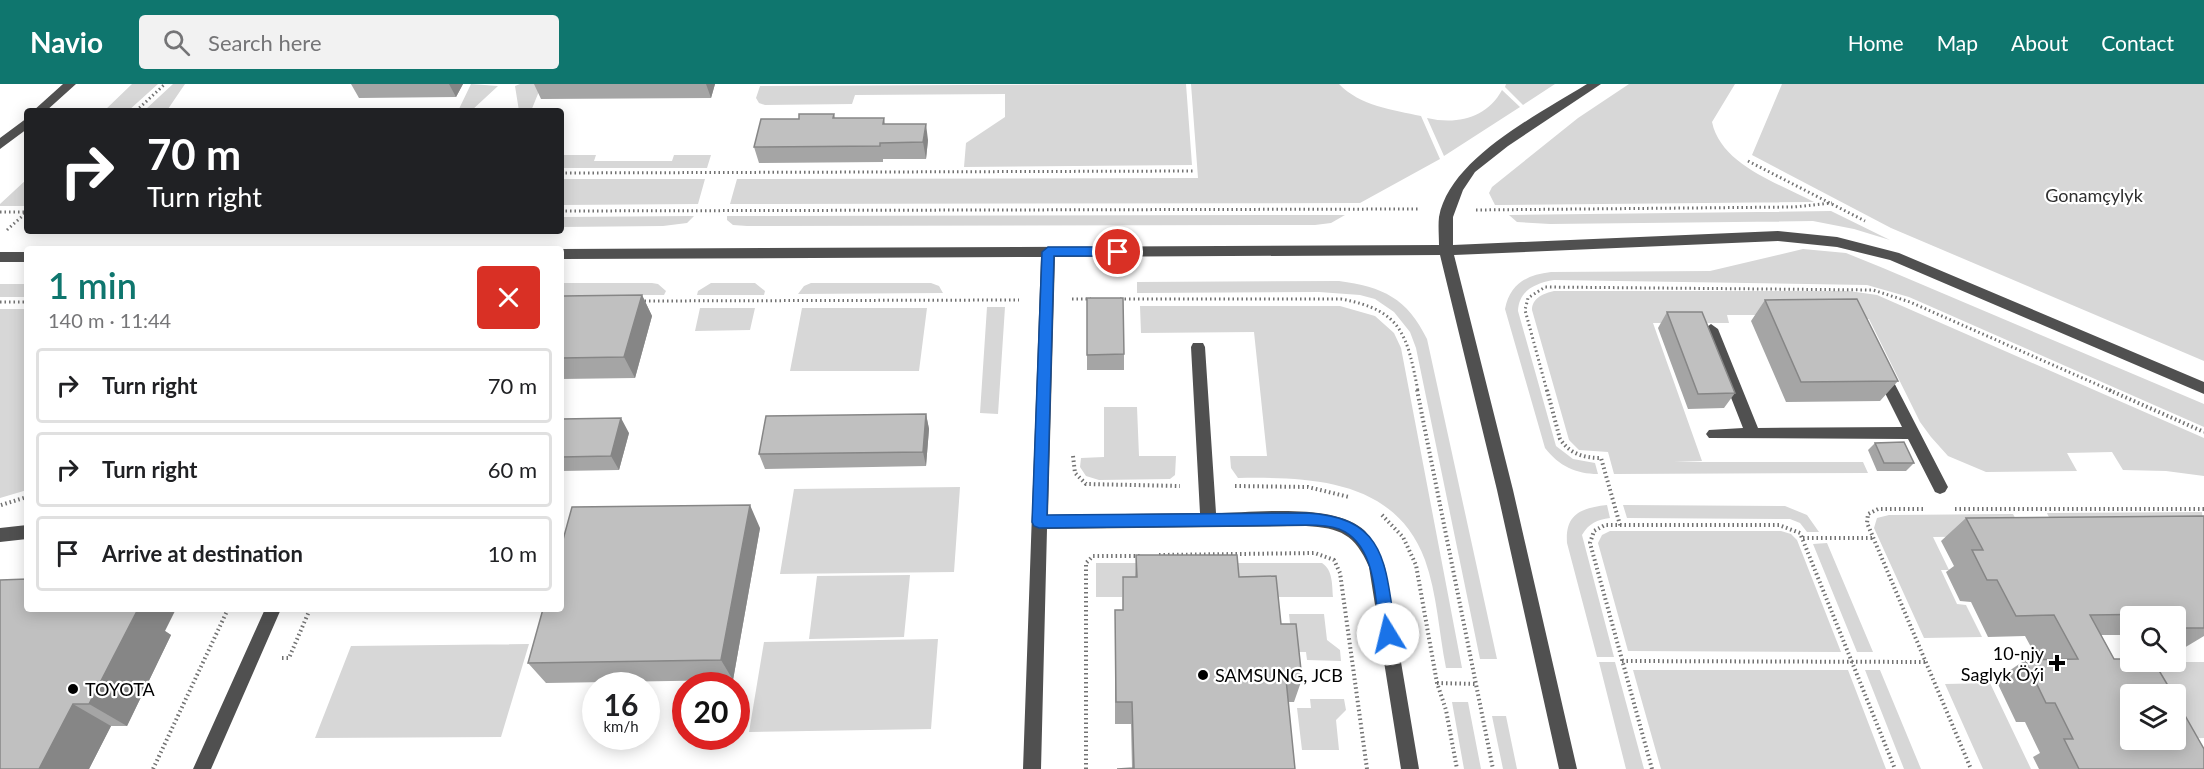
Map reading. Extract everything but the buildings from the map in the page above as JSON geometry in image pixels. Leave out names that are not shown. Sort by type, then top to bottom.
[{"type":"street","points":[[42,108],[70,84]]},
{"type":"street","points":[[1568,769],[1505,490],[1446,250],[1446,217],[1456,189],[1471,169],[1504,143],[1595,84]]},
{"type":"street","points":[[0,145],[24,125]]},
{"type":"street","points":[[564,254],[1446,250],[1778,236],[1815,237],[1842,241],[1894,256],[2204,388]]},
{"type":"street","points":[[1032,769],[1048,252]]},
{"type":"street","points":[[0,257],[24,257]]},
{"type":"street","points":[[1711,329],[1753,434]]},
{"type":"street","points":[[1198,347],[1208,520]]},
{"type":"street","points":[[1876,359],[1940,487]]},
{"type":"street","points":[[1714,434],[1912,433]]},
{"type":"street","points":[[1039,522],[1326,520],[1344,524],[1361,535],[1370,548],[1377,567],[1410,769]]},
{"type":"street","points":[[0,535],[24,532]]},
{"type":"street","points":[[202,769],[272,612]]},
{"type":"path","points":[[139,108],[165,84]]},
{"type":"path","points":[[564,173],[1193,171]]},
{"type":"path","points":[[1502,210],[1794,207],[1832,203]]},
{"type":"path","points":[[564,211],[1352,209]]},
{"type":"path","points":[[0,213],[24,212]]},
{"type":"path","points":[[10,228],[24,215]]},
{"type":"path","points":[[1620,525],[1601,458],[1574,454],[1560,439],[1524,310],[1528,298],[1545,287],[1873,290],[1910,302],[2204,432]]},
{"type":"path","points":[[1070,299],[1099,299]]},
{"type":"path","points":[[1110,299],[1341,299],[1366,304],[1387,315],[1402,331],[1409,348],[1493,769]]},
{"type":"path","points":[[638,301],[1023,300]]},
{"type":"path","points":[[0,302],[24,302]]},
{"type":"path","points":[[0,506],[24,498]]},
{"type":"path","points":[[1945,508],[2204,509]]},
{"type":"path","points":[[1934,509],[1886,509],[1868,514],[1867,519],[1872,538],[1971,769]]},
{"type":"path","points":[[1652,769],[1589,537],[1599,527],[1779,525],[1794,529],[1803,538],[1895,769]]},
{"type":"path","points":[[1803,538],[1872,538]]},
{"type":"path","points":[[1086,769],[1086,563],[1089,558],[1093,556],[1315,554],[1329,557],[1338,567],[1367,769]]},
{"type":"path","points":[[153,769],[227,612]]},
{"type":"path","points":[[289,658],[309,612]]},
{"type":"path","points":[[1622,661],[1926,662]]},
{"type":"path","points":[[1437,683],[1476,684]]},
{"type":"green space","points":[[132,84],[158,84],[131,108],[107,108]]},
{"type":"green space","points":[[173,84],[185,84],[169,108],[147,108]]},
{"type":"green space","points":[[471,84],[498,86],[474,108],[459,108]]},
{"type":"green space","points":[[542,84],[532,108],[519,108],[515,86]]},
{"type":"green space","points":[[1186,84],[1192,165],[964,167],[966,143],[1005,117],[1005,94],[855,95],[852,104],[765,105],[759,103],[756,98],[760,86]]},
{"type":"green space","points":[[1191,84],[1339,84],[1367,102],[1421,116],[1440,159],[1360,203],[730,204],[737,179],[1198,178]]},
{"type":"green space","points":[[1506,84],[1555,84],[1523,105],[1505,87]]},
{"type":"green space","points":[[1629,84],[1735,84],[1712,122],[1717,137],[1727,150],[1753,171],[1814,202],[1495,205],[1489,193],[1492,187],[1578,118]]},
{"type":"green space","name":"Gonamçylyk","points":[[1782,84],[2204,84],[2204,361],[1891,228],[1752,155]]},
{"type":"green space","points":[[1502,90],[1520,107],[1444,156],[1427,118],[1449,121],[1470,117],[1488,107]]},
{"type":"green space","points":[[564,155],[596,155],[594,161],[672,161],[674,155],[711,155],[707,168],[564,168]]},
{"type":"green space","points":[[564,179],[705,179],[698,204],[564,205]]},
{"type":"green space","points":[[24,182],[24,206],[0,206]]},
{"type":"green space","points":[[1831,211],[1890,240],[1854,229],[1813,221],[1550,224],[1517,222],[1509,215]]},
{"type":"green space","points":[[1345,215],[1331,223],[1315,225],[747,226],[733,225],[727,220],[727,216]]},
{"type":"green space","points":[[694,216],[687,223],[663,226],[564,227],[564,217]]},
{"type":"green space","points":[[1803,249],[1846,253],[2204,404],[2204,427],[1909,297],[1867,285],[1554,280],[1541,283],[1525,293],[1518,311],[1556,446],[1573,459],[1595,463],[1598,474],[1568,468],[1556,460],[1545,448],[1505,309],[1507,300],[1520,282],[1551,272],[1710,271]]},
{"type":"green space","points":[[1339,281],[1368,287],[1392,297],[1411,313],[1427,339],[1497,659],[1480,659],[1416,348],[1410,332],[1394,312],[1375,299],[1360,295],[1319,292],[1137,293],[1137,282]]},
{"type":"green space","points":[[564,283],[652,283],[658,284],[666,291],[664,295],[564,295]]},
{"type":"green space","points":[[711,283],[755,283],[765,291],[764,295],[697,295],[698,291]]},
{"type":"green space","points":[[811,283],[931,283],[939,286],[943,293],[798,294],[804,286]]},
{"type":"green space","points":[[0,284],[24,284],[24,297],[0,297]]},
{"type":"green space","points":[[1554,291],[1849,291],[1877,295],[2204,438],[2204,476],[2166,471],[2123,470],[2112,452],[2067,453],[2077,471],[1986,472],[1948,456],[1920,422],[1869,319],[1849,319],[1847,315],[1727,315],[1729,323],[1653,323],[1702,461],[1674,462],[1863,462],[1868,473],[1614,474],[1608,452],[1579,450],[1569,440],[1532,310],[1536,299]]},
{"type":"green space","points":[[1140,306],[1340,306],[1375,316],[1394,333],[1401,348],[1462,668],[1446,668],[1435,599],[1425,560],[1411,533],[1393,513],[1372,498],[1348,488],[1294,479],[1238,478],[1231,468],[1230,456],[1267,456],[1254,332],[1141,333]]},
{"type":"green space","points":[[987,307],[1005,307],[998,414],[980,413]]},
{"type":"green space","points":[[700,308],[755,308],[750,330],[695,331]]},
{"type":"green space","points":[[802,308],[927,308],[919,371],[790,371]]},
{"type":"green space","points":[[0,309],[24,309],[24,491],[0,498]]},
{"type":"green space","points":[[1104,407],[1137,407],[1139,456],[1176,456],[1175,475],[1170,479],[1099,480],[1086,476],[1080,467],[1081,458],[1104,457]]},
{"type":"green space","points":[[960,487],[954,572],[780,574],[794,489]]},
{"type":"green space","points":[[1607,505],[1610,518],[1594,523],[1582,535],[1614,657],[1597,657],[1567,543],[1567,533],[1576,514],[1589,508]]},
{"type":"green space","points":[[1623,505],[1785,506],[1807,515],[1819,532],[1807,532],[1800,523],[1790,519],[1627,518]]},
{"type":"green space","points":[[2202,512],[2204,534],[2052,524],[2047,513]]},
{"type":"green space","points":[[2013,514],[2025,536],[1933,537],[1949,570],[1941,570],[1957,604],[1966,605],[1982,637],[1924,638],[1874,528],[1877,518],[1889,515]]},
{"type":"green space","points":[[1610,531],[1781,531],[1791,534],[1797,540],[1841,652],[1628,651],[1598,543],[1602,535]]},
{"type":"green space","points":[[1827,543],[1873,652],[1857,652],[1813,544]]},
{"type":"green space","points":[[1096,563],[1322,563],[1330,574],[1333,597],[1244,597],[1242,578],[1122,578],[1122,597],[1096,597]]},
{"type":"green space","points":[[910,575],[904,637],[809,639],[817,576]]},
{"type":"green space","points":[[1289,614],[1324,614],[1327,640],[1340,650],[1341,661],[1307,660],[1306,652],[1293,652]]},
{"type":"green space","points":[[938,639],[931,729],[750,732],[764,642]]},
{"type":"green space","points":[[529,644],[501,737],[315,738],[351,646]]},
{"type":"green space","points":[[1599,662],[1615,662],[1644,769],[1626,769]]},
{"type":"green space","points":[[2186,662],[2204,662],[2204,738],[2186,739],[2186,684],[2145,684],[2139,672],[2186,672]]},
{"type":"green space","points":[[1633,670],[1848,670],[1886,769],[1661,769]]},
{"type":"green space","points":[[1865,670],[1880,670],[1921,769],[1904,769]]},
{"type":"green space","points":[[1990,683],[2031,769],[1983,769],[1945,684]]},
{"type":"green space","points":[[1310,699],[1344,699],[1346,710],[1336,720],[1339,750],[1302,750],[1297,708],[1311,708]]},
{"type":"green space","points":[[1452,702],[1468,702],[1481,769],[1464,769]]},
{"type":"green space","points":[[1492,716],[1506,716],[1517,769],[1503,769]]},
{"type":"place","name":"10-njy Saglyk Öýi","points":[[2057,663]]},
{"type":"place","name":"SAMSUNG, JCB","points":[[1203,675]]},
{"type":"place","name":"TOYOTA","points":[[73,689]]},
{"type":"route","points":[[1118,252],[1048,252],[1039,522],[1306,519],[1344,524],[1361,535],[1370,548],[1377,567],[1388,634]]}]
